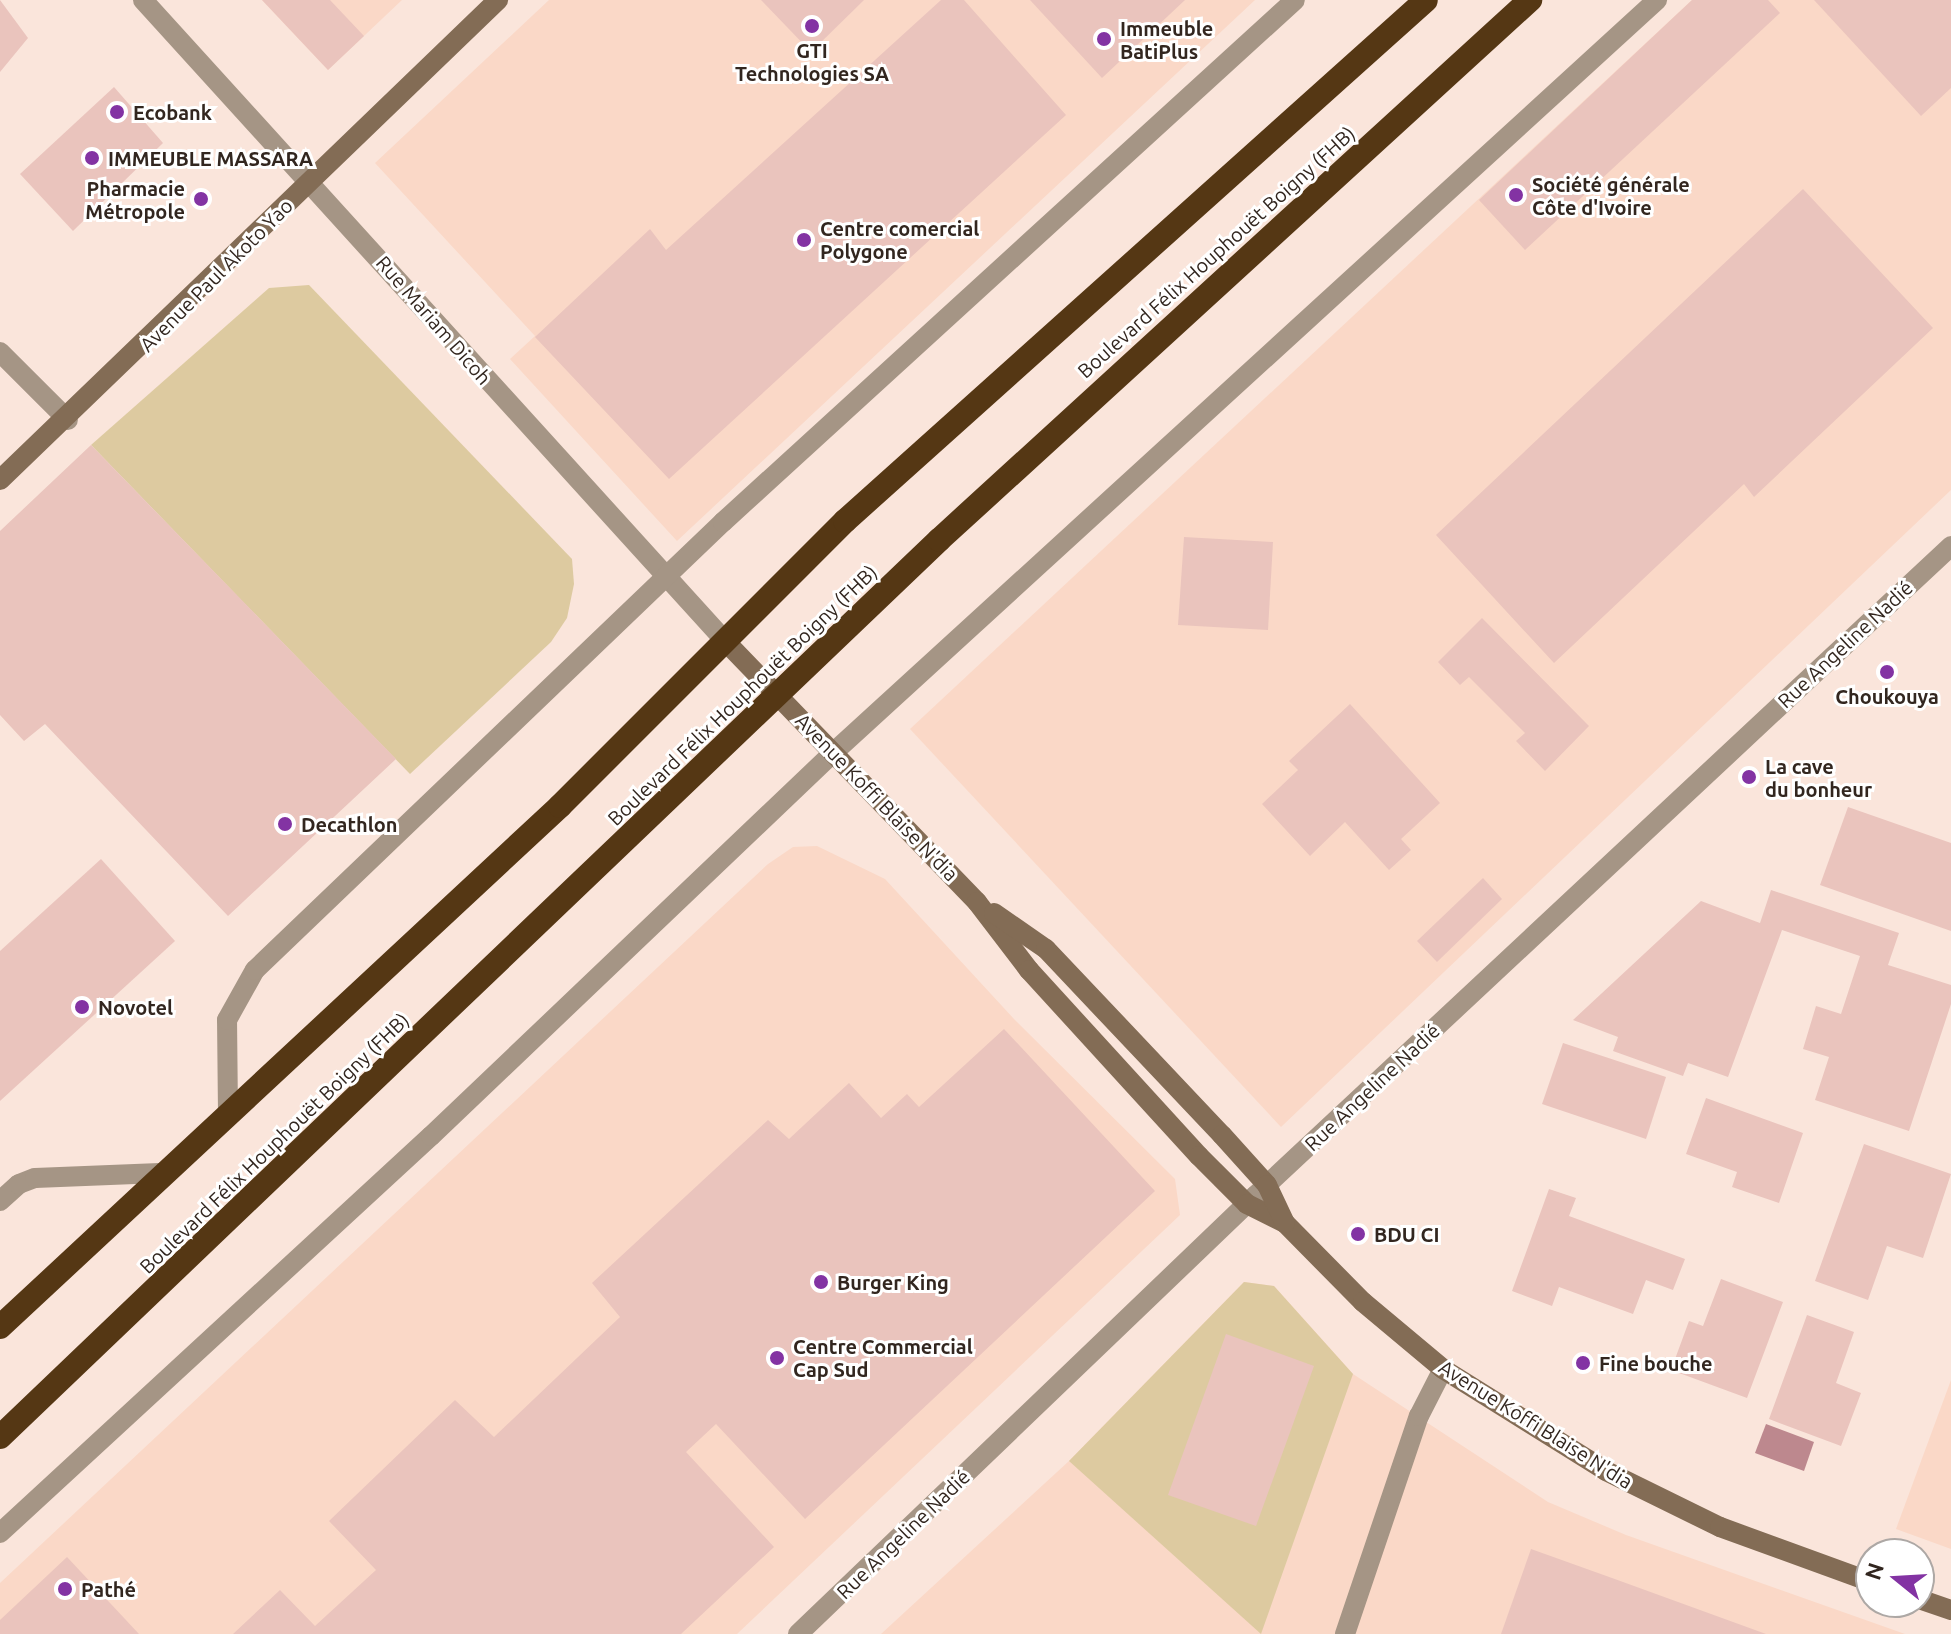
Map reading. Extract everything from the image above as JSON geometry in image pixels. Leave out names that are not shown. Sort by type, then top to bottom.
[{"type":"highway","points":[[0,1327],[160,1173],[560,806],[887,482],[1426,0]]},
{"type":"highway","name":"Boulevard Félix Houphouët Boigny (FHB)","points":[[0,1437],[777,693],[1530,0]]},
{"type":"street","name":"Rue Mariam Dicoh","points":[[143,0],[311,181],[664,577],[725,641]]},
{"type":"street","name":"Avenue Paul Akoto Yao","points":[[0,480],[68,420],[498,0]]},
{"type":"street","points":[[228,1113],[227,1020],[255,970],[664,577],[1295,0]]},
{"type":"street","points":[[0,1533],[431,1136],[834,752],[1657,0]]},
{"type":"street","points":[[0,352],[68,420]]},
{"type":"street","name":"Rue Angeline Nadié","points":[[798,1634],[1267,1185],[1950,547]]},
{"type":"street","name":"Avenue Koffi Blaise N'dia","points":[[725,641],[977,902],[1029,970],[1247,1204],[1285,1223],[1363,1302],[1443,1369],[1606,1471],[1720,1527],[1855,1576]]},
{"type":"street","name":"Avenue Koffi Blaise N'dia","points":[[977,902],[1046,949],[1267,1185],[1285,1223]]},
{"type":"street","points":[[0,1201],[19,1184],[35,1178],[160,1173]]},
{"type":"street","points":[[1345,1634],[1419,1416],[1443,1369]]},
{"type":"shaded area","points":[[262,0],[402,0],[328,70]]},
{"type":"shaded area","points":[[549,0],[1255,0],[677,541],[510,359],[535,336],[375,163]]},
{"type":"shaded area","points":[[1692,0],[1951,0],[1951,490],[1281,1127],[910,729]]},
{"type":"shaded area","points":[[309,285],[572,559],[574,584],[567,618],[551,642],[410,774],[91,445],[269,288]]},
{"type":"shaded area","name":"Centre Commercial Cap Sud","points":[[817,846],[885,879],[1014,1019],[1175,1179],[1180,1215],[737,1634],[0,1634],[0,1583],[768,864],[793,847]]},
{"type":"shaded area","points":[[1244,1282],[1274,1286],[1353,1374],[1548,1502],[1626,1535],[1905,1634],[881,1634],[1069,1461]]},
{"type":"shaded area","points":[[1244,1282],[1274,1286],[1353,1374],[1261,1634],[1069,1461]]},
{"type":"shaded area","points":[[1951,1380],[1951,1549],[1935,1543],[1935,1538],[1921,1538],[1896,1529]]},
{"type":"shaded area","points":[[1766,1424],[1814,1442],[1804,1471],[1755,1453]]},
{"type":"building","points":[[0,0],[28,38],[0,72]]},
{"type":"building","points":[[262,0],[330,0],[364,36],[328,70]]},
{"type":"building","name":"GTI Technologies SA","points":[[761,0],[864,0],[811,52]]},
{"type":"building","name":"Centre comercial Polygone","points":[[941,0],[964,0],[1066,115],[669,479],[535,337],[650,229],[666,250]]},
{"type":"building","name":"Immeuble BatiPlus","points":[[1030,0],[1185,0],[1102,78]]},
{"type":"building","points":[[1692,0],[1768,0],[1780,13],[1525,250],[1479,200]]},
{"type":"building","points":[[1814,0],[1951,0],[1951,88],[1921,116]]},
{"type":"building","name":"IMMEUBLE MASSARA","points":[[114,87],[163,143],[73,231],[20,174]]},
{"type":"building","points":[[1803,189],[1933,328],[1754,497],[1744,484],[1554,663],[1436,535]]},
{"type":"building","points":[[91,445],[396,759],[228,916],[45,724],[24,741],[0,715],[0,531]]},
{"type":"building","points":[[1184,537],[1273,542],[1268,630],[1178,625]]},
{"type":"building","points":[[1482,618],[1589,726],[1545,771],[1516,741],[1525,733],[1469,677],[1460,685],[1438,662]]},
{"type":"building","points":[[1350,704],[1440,803],[1401,839],[1411,850],[1389,870],[1345,822],[1310,856],[1262,804],[1298,770],[1289,761]]},
{"type":"building","points":[[1848,807],[1951,843],[1951,931],[1820,885]]},
{"type":"building","points":[[101,859],[175,941],[0,1101],[0,951]]},
{"type":"building","points":[[1483,878],[1502,899],[1437,962],[1417,941]]},
{"type":"building","points":[[1771,890],[1899,933],[1888,965],[1951,985],[1951,1004],[1909,1131],[1815,1100],[1829,1057],[1803,1049],[1816,1006],[1841,1014],[1860,956],[1782,930],[1728,1077],[1688,1063],[1683,1076],[1613,1051],[1618,1037],[1573,1020],[1701,901],[1760,923]]},
{"type":"building","name":"Centre Commercial Cap Sud","points":[[1004,1029],[1155,1191],[805,1519],[716,1424],[686,1452],[774,1547],[681,1634],[233,1634],[280,1590],[315,1626],[376,1570],[329,1521],[455,1400],[494,1437],[620,1317],[592,1283],[768,1120],[789,1139],[849,1083],[881,1118],[907,1094],[919,1107]]},
{"type":"building","points":[[1563,1043],[1666,1077],[1646,1139],[1542,1104]]},
{"type":"building","points":[[1706,1098],[1803,1133],[1779,1203],[1732,1187],[1737,1172],[1686,1154]]},
{"type":"building","points":[[1864,1144],[1951,1174],[1923,1258],[1887,1246],[1868,1300],[1815,1281]]},
{"type":"building","points":[[1549,1189],[1576,1198],[1569,1216],[1685,1259],[1673,1290],[1646,1280],[1633,1314],[1559,1287],[1552,1306],[1512,1291]]},
{"type":"building","points":[[1721,1279],[1783,1302],[1747,1398],[1671,1370],[1689,1321],[1703,1326]]},
{"type":"building","points":[[1807,1315],[1854,1332],[1836,1383],[1861,1393],[1841,1446],[1769,1419]]},
{"type":"building","points":[[1226,1334],[1314,1366],[1256,1526],[1168,1495]]},
{"type":"building","points":[[1531,1549],[1612,1578],[1766,1634],[1501,1634]]},
{"type":"building","name":"Pathé","points":[[67,1557],[139,1634],[0,1634],[0,1620]]},
{"type":"place","name":"GTI Technologies SA","points":[[812,26]]},
{"type":"place","name":"Immeuble BatiPlus","points":[[1104,39]]},
{"type":"place","name":"Ecobank","points":[[117,112]]},
{"type":"place","name":"IMMEUBLE MASSARA","points":[[92,158]]},
{"type":"place","name":"Société générale Côte d'Ivoire","points":[[1516,195]]},
{"type":"place","name":"Pharmacie Métropole","points":[[201,199]]},
{"type":"place","name":"Centre comercial Polygone","points":[[804,240]]},
{"type":"place","name":"Choukouya","points":[[1887,672]]},
{"type":"place","name":"La cave du bonheur","points":[[1749,777]]},
{"type":"place","name":"Decathlon","points":[[285,824]]},
{"type":"place","name":"Novotel","points":[[82,1007]]},
{"type":"place","name":"BDU CI","points":[[1358,1234]]},
{"type":"place","name":"Burger King","points":[[821,1282]]},
{"type":"place","name":"Centre Commercial Cap Sud","points":[[777,1358]]},
{"type":"place","name":"Fine bouche","points":[[1583,1363]]},
{"type":"place","name":"Pathé","points":[[65,1589]]}]
